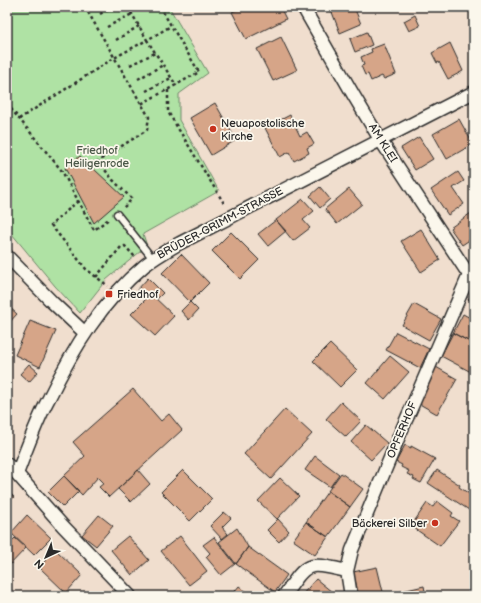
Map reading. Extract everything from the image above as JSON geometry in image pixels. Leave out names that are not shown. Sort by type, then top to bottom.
[{"type":"street","name":"AM KLEI","points":[[303,7],[380,140],[471,272]]},
{"type":"street","name":"BRÜDER-GRIMM-STRASSE","points":[[17,474],[48,398],[85,333],[116,292],[148,263],[180,243],[474,92]]},
{"type":"street","points":[[7,256],[85,333]]},
{"type":"street","name":"OPFERHOF","points":[[351,596],[347,571],[352,550],[471,272]]},
{"type":"street","points":[[7,464],[63,526],[130,596]]},
{"type":"street","points":[[284,596],[300,573],[309,566],[320,565],[347,571]]},
{"type":"lane","points":[[116,214],[148,263]]},
{"type":"path","points":[[7,104],[62,171],[94,230],[116,214],[132,199],[113,180],[98,161],[147,130],[149,118],[85,7]]},
{"type":"path","points":[[100,14],[111,7]]},
{"type":"path","points":[[128,7],[176,85]]},
{"type":"path","points":[[141,104],[198,72],[160,7]]},
{"type":"path","points":[[107,27],[132,14]]},
{"type":"path","points":[[116,40],[139,26]]},
{"type":"path","points":[[19,119],[114,58],[171,26]]},
{"type":"path","points":[[130,65],[155,52]]},
{"type":"path","points":[[138,79],[163,65]]},
{"type":"path","points":[[146,91],[171,78]]},
{"type":"path","points":[[168,90],[168,112],[232,216]]},
{"type":"path","points":[[78,201],[52,225],[86,269],[116,292]]},
{"type":"path","points":[[96,277],[121,247],[125,246],[148,263]]},
{"type":"green space","name":"Friedhof Heiligenrode","points":[[7,7],[169,7],[208,73],[179,94],[179,120],[219,191],[143,234],[147,246],[106,280],[80,313],[55,286],[7,228]]},
{"type":"building","points":[[242,7],[280,7],[286,19],[246,39],[232,12]]},
{"type":"building","points":[[330,7],[354,7],[361,24],[340,33]]},
{"type":"building","points":[[415,15],[420,26],[409,31],[404,21]]},
{"type":"building","points":[[367,32],[372,45],[355,52],[350,39]]},
{"type":"building","points":[[281,37],[297,70],[273,81],[257,49]]},
{"type":"building","points":[[450,43],[463,71],[448,79],[439,62],[437,63],[432,53]]},
{"type":"building","points":[[384,44],[396,74],[384,79],[382,76],[371,81],[368,74],[365,75],[361,66],[364,65],[361,57],[372,52],[371,49]]},
{"type":"building","name":"Neuapostolische Kirche","points":[[215,103],[236,140],[211,155],[190,118]]},
{"type":"building","points":[[290,115],[300,136],[307,132],[314,144],[307,148],[309,153],[294,161],[289,152],[280,157],[265,128]]},
{"type":"building","points":[[459,119],[473,144],[447,159],[433,134]]},
{"type":"building","points":[[419,137],[433,159],[415,170],[401,148]]},
{"type":"building","points":[[80,156],[124,197],[94,223],[65,168]]},
{"type":"building","points":[[458,172],[464,181],[453,188],[464,204],[448,215],[431,190]]},
{"type":"building","points":[[320,187],[330,199],[320,208],[310,196]]},
{"type":"building","points":[[349,189],[362,204],[337,224],[325,209]]},
{"type":"building","points":[[303,199],[314,211],[303,220],[310,228],[293,241],[276,220]]},
{"type":"building","points":[[471,213],[474,217],[474,237],[462,245],[450,228]]},
{"type":"building","points":[[276,220],[286,231],[268,246],[258,234]]},
{"type":"building","points":[[421,229],[440,260],[421,272],[401,241]]},
{"type":"building","points":[[231,232],[259,260],[240,279],[212,251]]},
{"type":"building","points":[[181,254],[209,283],[190,302],[162,273]]},
{"type":"building","points":[[148,278],[163,293],[157,299],[151,294],[146,298],[137,290]]},
{"type":"building","points":[[474,292],[474,305],[468,299]]},
{"type":"building","points":[[151,294],[174,316],[155,336],[131,314]]},
{"type":"building","points":[[190,302],[198,310],[189,320],[181,311]]},
{"type":"building","points":[[414,304],[441,319],[429,340],[402,325]]},
{"type":"building","points":[[7,305],[17,314],[7,325]]},
{"type":"building","points":[[463,314],[474,320],[474,344],[453,333]]},
{"type":"building","points":[[30,321],[56,331],[40,367],[15,355]]},
{"type":"building","points":[[396,332],[429,349],[420,368],[386,350]]},
{"type":"building","points":[[453,333],[474,344],[471,352],[474,354],[474,367],[471,372],[441,356]]},
{"type":"building","points":[[330,344],[357,370],[340,387],[313,361]]},
{"type":"building","points":[[390,356],[409,372],[385,399],[367,383]]},
{"type":"building","points":[[29,364],[38,372],[29,382],[20,374]]},
{"type":"building","points":[[436,367],[457,379],[437,414],[416,402]]},
{"type":"building","points":[[133,389],[161,421],[169,414],[182,430],[109,497],[99,487],[104,483],[98,477],[82,495],[64,476],[85,456],[73,442]]},
{"type":"building","points":[[341,402],[361,421],[346,437],[326,419]]},
{"type":"building","points":[[285,409],[312,434],[271,479],[244,454]]},
{"type":"building","points":[[366,425],[387,443],[371,460],[351,442]]},
{"type":"building","name":"Bäckerei Silber","points":[[405,445],[411,448],[411,446],[435,459],[421,483],[413,479],[414,477],[407,474],[409,471],[401,467],[402,465],[396,462]]},
{"type":"building","points":[[315,456],[339,474],[330,487],[305,470]]},
{"type":"building","points":[[138,470],[150,484],[131,502],[118,489]]},
{"type":"building","points":[[183,470],[212,499],[190,521],[161,492]]},
{"type":"building","name":"Bäckerei Silber","points":[[437,470],[460,485],[459,487],[474,497],[474,501],[469,510],[428,483]]},
{"type":"building","points":[[341,473],[363,489],[350,507],[328,491]]},
{"type":"building","points":[[64,476],[79,491],[63,507],[48,492]]},
{"type":"building","points":[[280,478],[299,496],[277,519],[258,501]]},
{"type":"building","points":[[7,491],[14,497],[7,504]]},
{"type":"building","points":[[328,491],[350,507],[328,537],[306,522]]},
{"type":"building","name":"Bäckerei Silber","points":[[437,501],[453,513],[451,516],[459,521],[440,546],[411,526],[427,503],[433,507]]},
{"type":"building","points":[[224,512],[231,518],[222,527],[228,534],[222,539],[210,526]]},
{"type":"building","points":[[27,515],[51,538],[34,555],[11,533]]},
{"type":"building","points":[[99,515],[113,526],[96,546],[82,535]]},
{"type":"building","points":[[278,519],[289,531],[279,542],[267,530]]},
{"type":"building","points":[[306,522],[328,537],[315,555],[293,540]]},
{"type":"building","points":[[237,528],[248,547],[236,564],[219,542]]},
{"type":"building","points":[[128,536],[149,560],[132,575],[111,550]]},
{"type":"building","points":[[180,536],[207,571],[189,585],[161,551]]},
{"type":"building","points":[[214,537],[235,564],[221,575],[206,557],[210,553],[203,545]]},
{"type":"building","points":[[15,538],[26,548],[7,568],[7,540],[10,543]]},
{"type":"building","points":[[248,547],[287,575],[275,592],[236,564]]},
{"type":"building","points":[[56,550],[82,575],[66,593],[39,567]]},
{"type":"building","points":[[377,567],[384,596],[359,596],[353,572]]},
{"type":"building","points":[[316,579],[332,592],[329,596],[301,596]]},
{"type":"building","points":[[239,586],[252,596],[231,596]]},
{"type":"building","points":[[424,586],[426,596],[390,596],[389,594]]},
{"type":"place","name":"Neuapostolische Kirche","points":[[213,129]]},
{"type":"place","name":"Friedhof","points":[[109,294]]},
{"type":"place","name":"Bäckerei Silber","points":[[435,523]]}]
